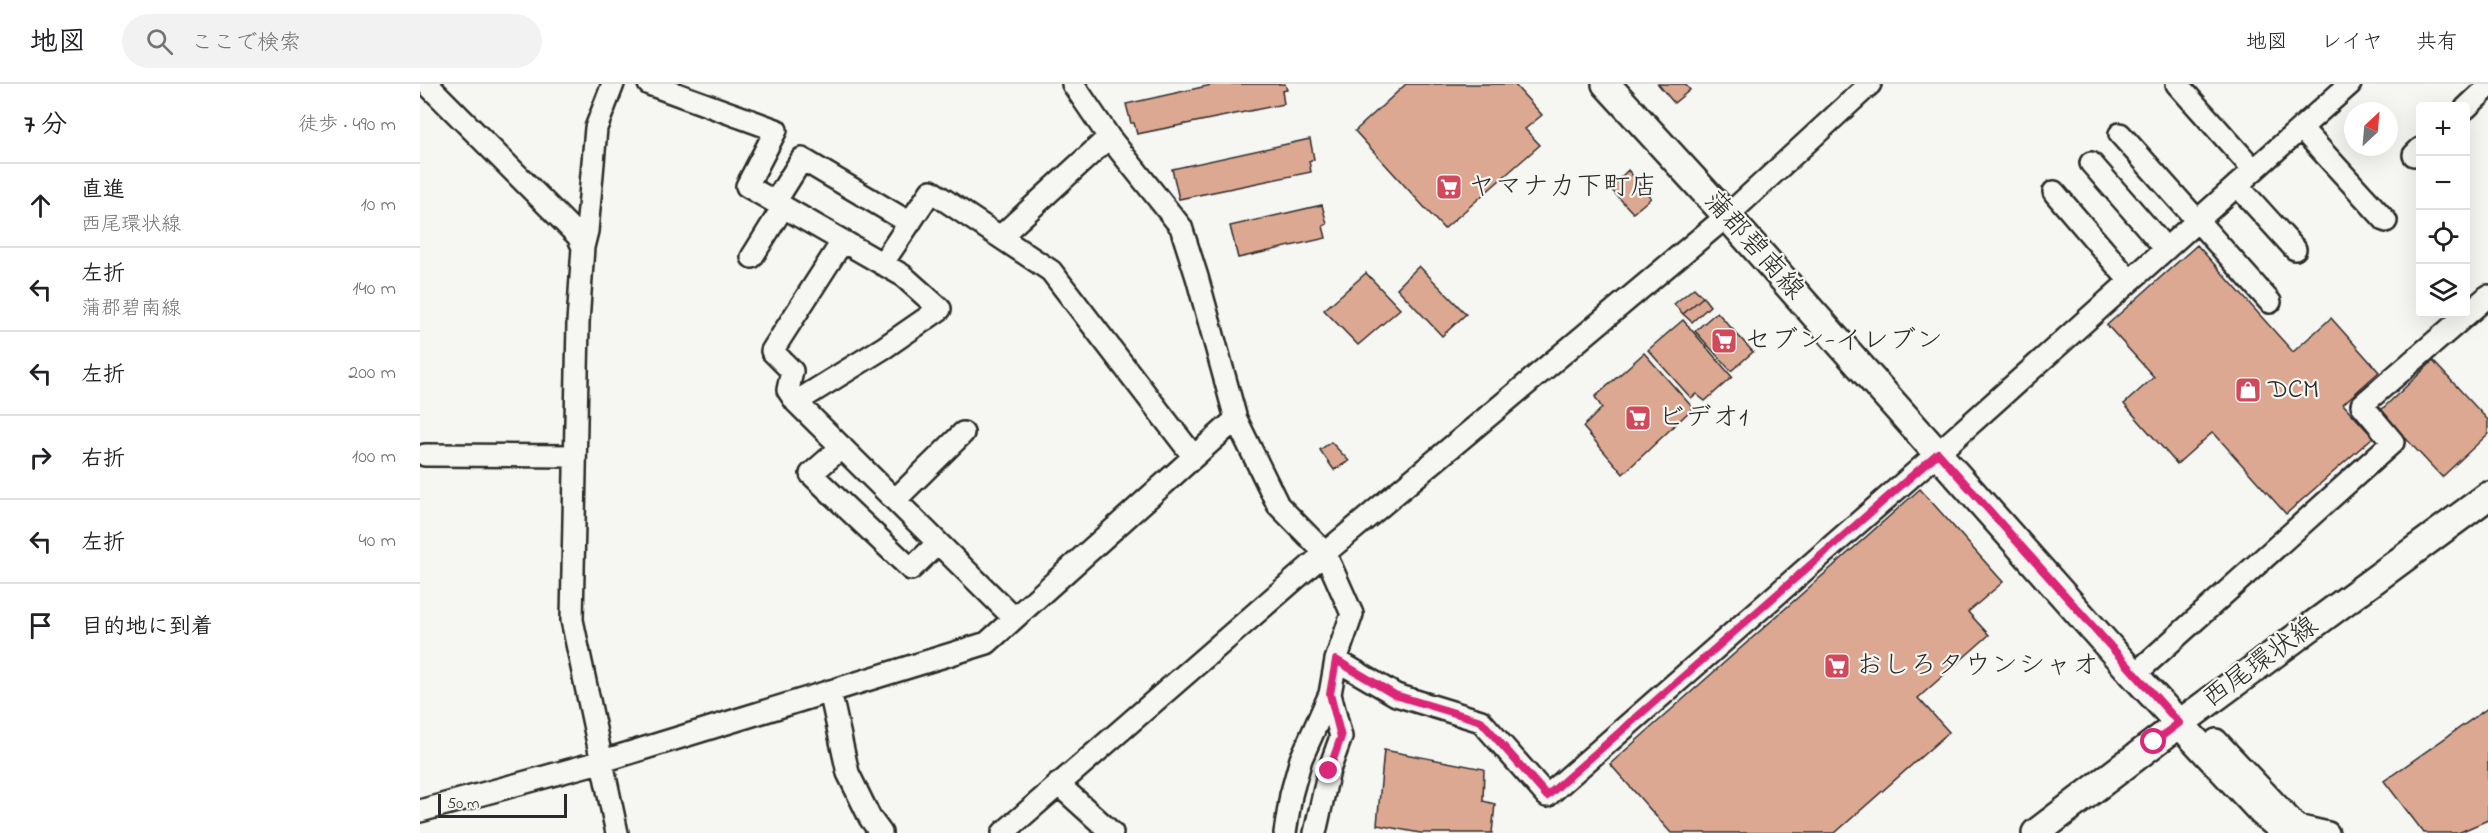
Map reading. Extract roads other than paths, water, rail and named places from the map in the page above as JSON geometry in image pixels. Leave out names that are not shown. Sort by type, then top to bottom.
[{"type":"main road","name":"蒲郡碧南線","points":[[1606,84],[1727,216],[2134,675],[2263,813],[2287,833]]},
{"type":"main road","name":"西尾環状線","points":[[2036,833],[2179,723],[2488,496]]},
{"type":"street","points":[[427,84],[578,236],[583,247]]},
{"type":"street","points":[[613,84],[596,128],[587,231],[583,247],[578,323],[572,620],[617,833]]},
{"type":"street","points":[[649,84],[776,130],[747,186],[902,275],[940,309],[885,347],[796,402]]},
{"type":"street","points":[[1072,84],[1109,137],[1181,227],[1236,419],[1278,504],[1325,553],[1352,614],[1336,660],[1330,694],[1301,759],[1291,795],[1286,833]]},
{"type":"street","points":[[1003,833],[1325,553],[1727,216],[1870,84]]},
{"type":"street","points":[[2177,84],[2254,170]]},
{"type":"street","points":[[1336,660],[1395,695],[1481,721],[1547,796],[1938,453],[2350,84]]},
{"type":"street","points":[[2470,104],[2486,88]]},
{"type":"street","points":[[2301,128],[2386,222]]},
{"type":"street","points":[[2120,134],[2270,302]]},
{"type":"street","points":[[1000,237],[1109,137]]},
{"type":"street","points":[[752,257],[802,159],[910,223]]},
{"type":"street","points":[[2091,163],[2166,249]]},
{"type":"street","points":[[2237,185],[2295,249]]},
{"type":"street","points":[[882,264],[931,191],[1051,271],[1194,457]]},
{"type":"street","points":[[2054,192],[2130,281]]},
{"type":"street","points":[[842,242],[772,351],[792,371],[789,390],[796,402],[1014,618]]},
{"type":"street","points":[[2134,675],[2393,442],[2362,405],[2488,296]]},
{"type":"street","points":[[420,811],[603,761],[987,643],[1236,419]]},
{"type":"street","points":[[895,500],[963,433]]},
{"type":"street","points":[[842,447],[811,474],[911,569],[938,543]]},
{"type":"street","points":[[425,455],[575,456]]},
{"type":"street","points":[[830,691],[848,773],[880,833]]},
{"type":"street","points":[[1316,833],[1329,771],[1341,737],[1330,694]]},
{"type":"street","points":[[2216,740],[2297,826],[2328,833]]},
{"type":"street","points":[[1058,784],[1112,833]]},
{"type":"place","name":"ヤマナカ下町店","points":[[1449,187]]},
{"type":"place","name":"セブン-イレブン","points":[[1724,341]]},
{"type":"place","name":"DCM","points":[[2248,390]]},
{"type":"place","name":"ビデオ1","points":[[1638,418]]},
{"type":"place","name":"おしろタウンシャオ","points":[[1837,666]]}]
